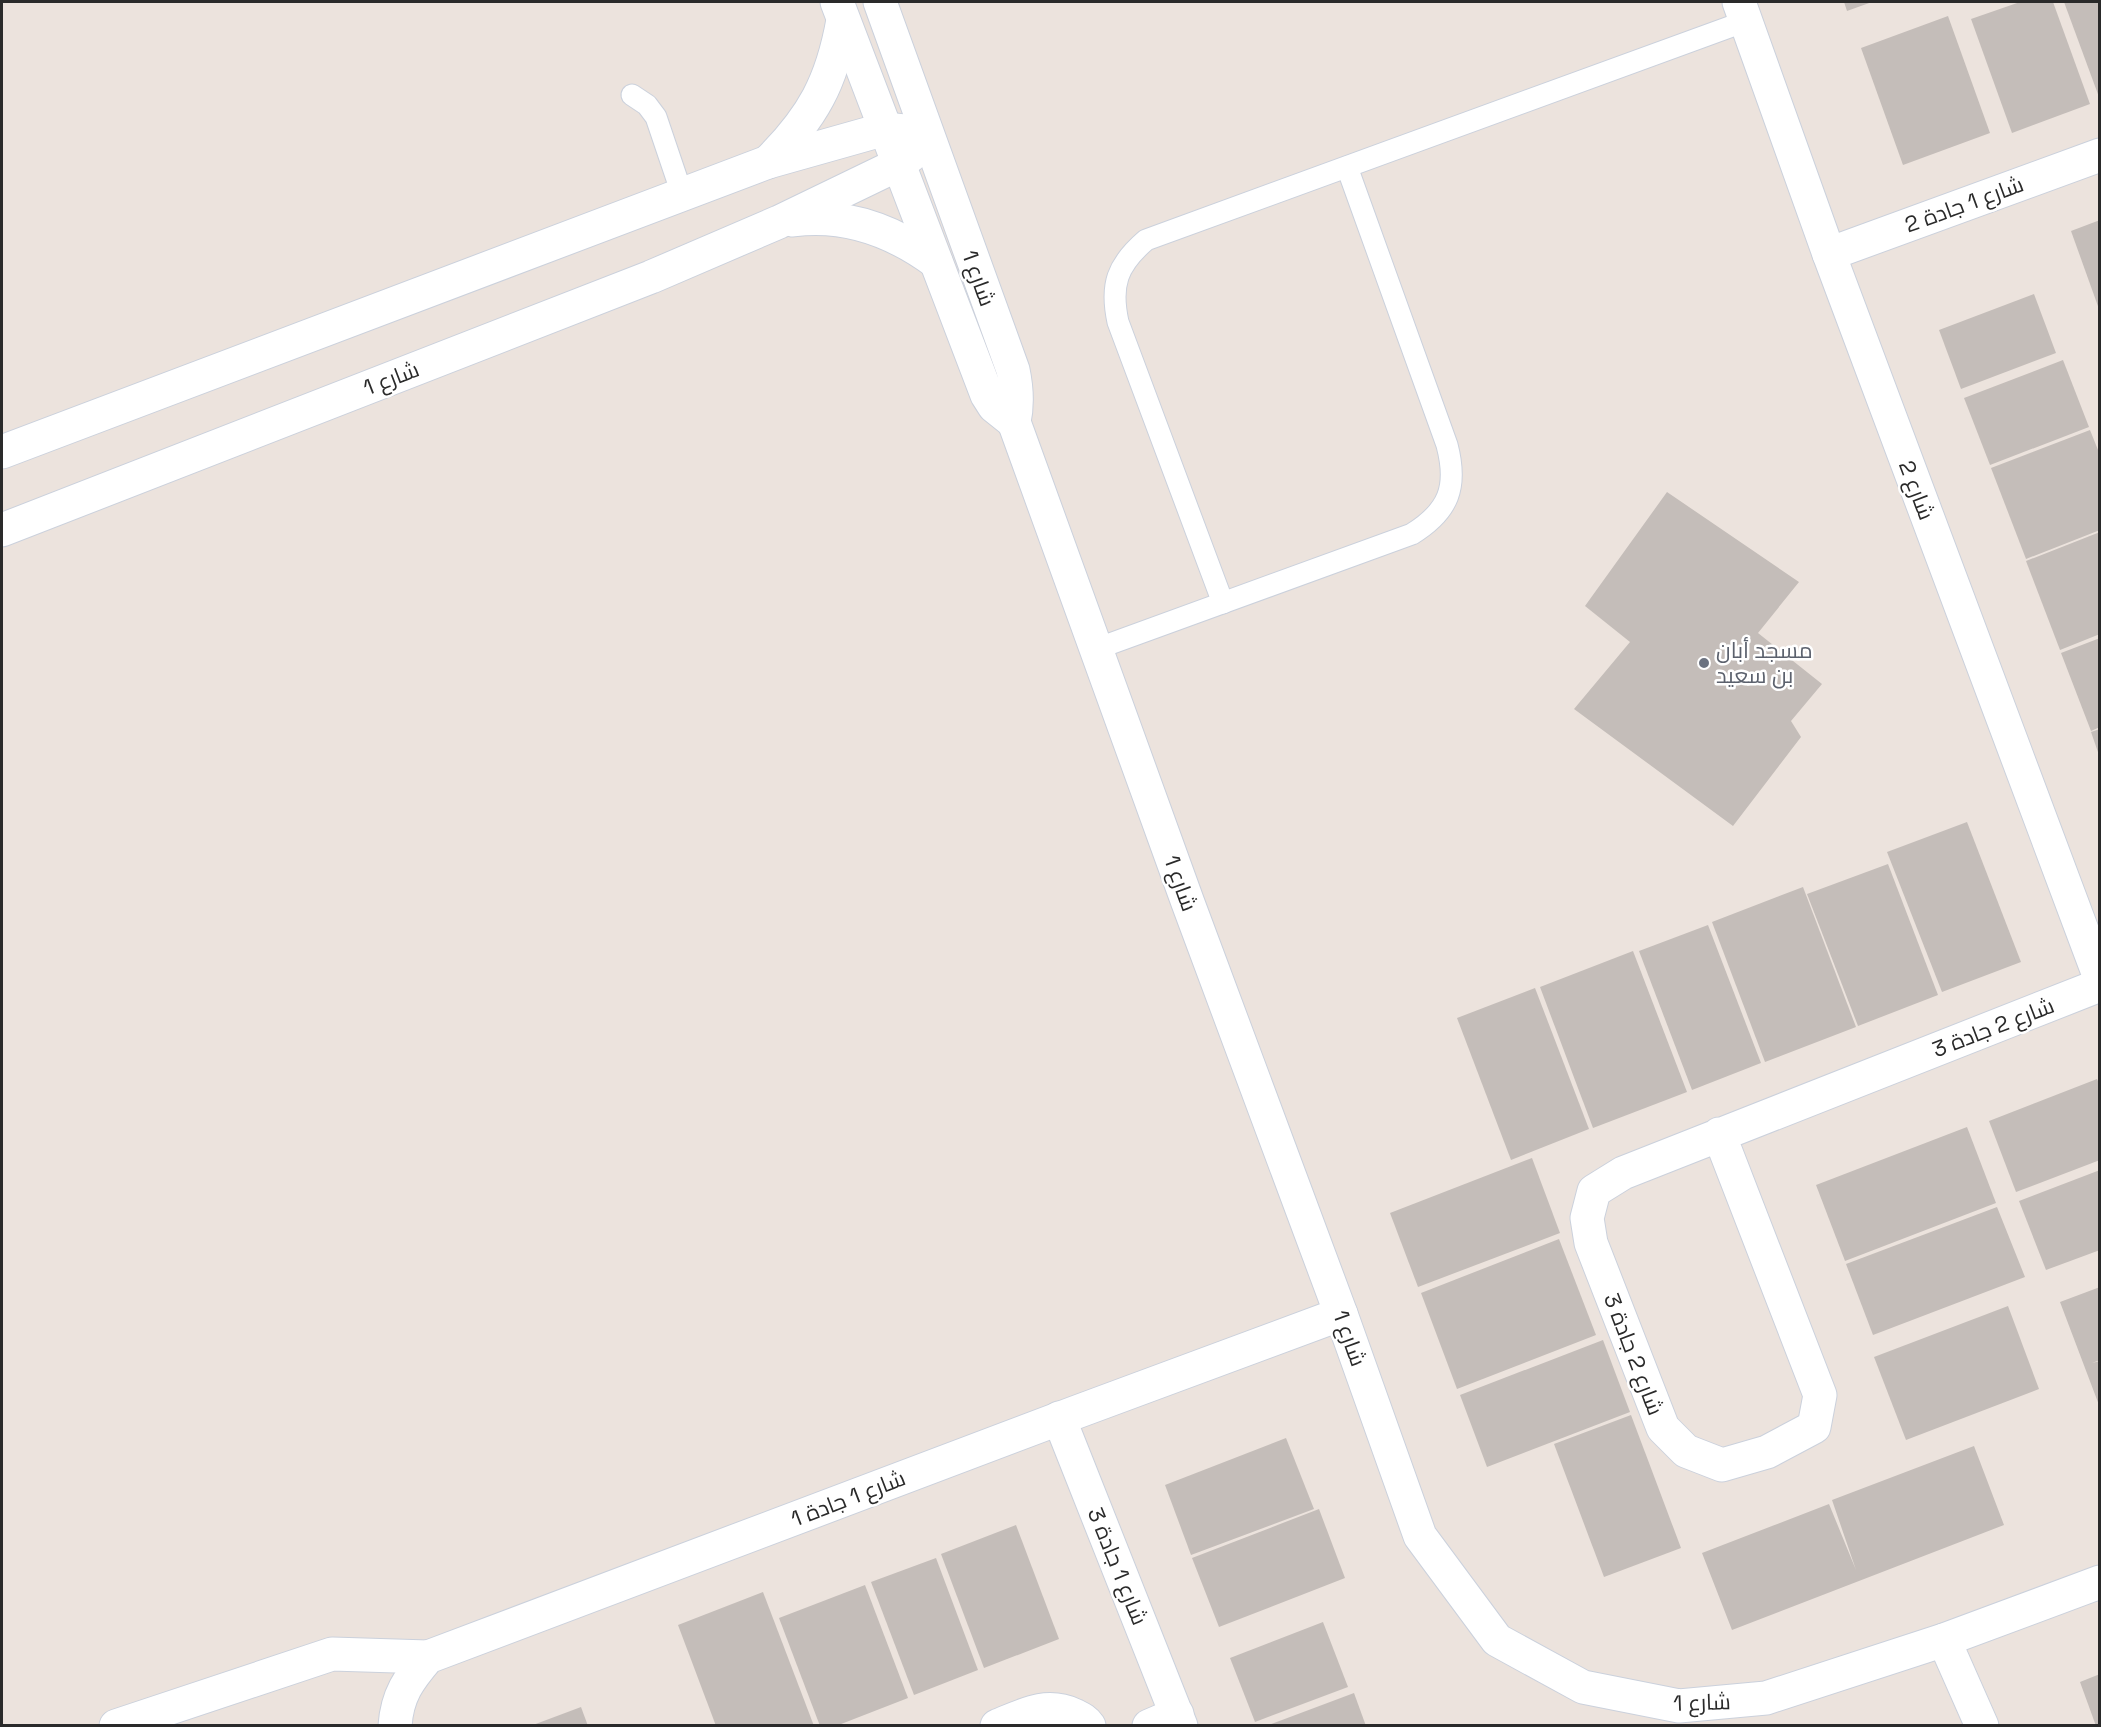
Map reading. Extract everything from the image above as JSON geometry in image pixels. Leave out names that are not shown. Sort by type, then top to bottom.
[{"type":"street","name":"شارع 1","points":[[880,2],[1013,370],[1017,390],[1014,422],[1420,1536],[1497,1640],[1583,1687],[1679,1706],[1767,1698],[1944,1640],[2100,1582]]},
{"type":"street","name":"شارع 1","points":[[840,11],[987,395],[994,406],[1014,422]]},
{"type":"street","name":"شارع 1","points":[[768,162],[791,139],[811,112],[826,83],[837,52],[840,11]]},
{"type":"street","name":"شارع 2","points":[[1742,11],[1828,254],[2100,978]]},
{"type":"street","name":"شارع 1","points":[[2,452],[768,162],[885,129],[914,132],[927,136]]},
{"type":"street","name":"شارع 1","points":[[2,530],[651,277],[779,222],[899,164],[910,156],[927,136]]},
{"type":"street","name":"شارع 1 جادة 2","points":[[1828,254],[2100,155]]},
{"type":"street","name":"شارع 1","points":[[779,222],[835,219],[863,224],[914,245],[936,262]]},
{"type":"street","name":"شارع 2 جادة 3","points":[[1719,1134],[1820,1395],[1814,1427],[1767,1452],[1722,1465],[1686,1451],[1663,1428],[1591,1243],[1587,1218],[1594,1191],[1623,1173],[1719,1134],[2100,985]]},
{"type":"street","name":"شارع 1 جادة 1","points":[[395,1725],[396,1706],[409,1679],[428,1657],[1059,1418],[1341,1314]]},
{"type":"street","name":"شارع 1 جادة 3","points":[[1059,1418],[1169,1722]]},
{"type":"street","points":[[1944,1640],[1982,1725]]},
{"type":"street","points":[[116,1725],[332,1654],[428,1657]]},
{"type":"street","points":[[997,1725],[1043,1708],[1064,1710],[1086,1721],[1089,1725]]},
{"type":"lane","points":[[1223,603],[1118,322],[1114,304],[1115,285],[1121,267],[1132,252],[1146,240],[1347,167],[1742,11]]},
{"type":"lane","points":[[632,95],[647,105],[656,117],[682,194]]},
{"type":"lane","points":[[1096,650],[1412,534],[1430,523],[1443,507],[1452,487],[1453,466],[1347,167]]},
{"type":"building","points":[[1844,2],[1872,2],[1847,11]]},
{"type":"building","points":[[2020,2],[2053,2],[2090,104],[2012,133],[1971,19]]},
{"type":"building","points":[[2064,2],[2100,2],[2100,97],[2099,97]]},
{"type":"building","points":[[1948,16],[1990,133],[1903,165],[1861,48]]},
{"type":"building","points":[[2100,220],[2100,309],[2099,309],[2071,231]]},
{"type":"building","points":[[2034,294],[2056,353],[1961,389],[1939,330]]},
{"type":"building","points":[[2063,360],[2089,427],[1990,465],[1964,398]]},
{"type":"building","points":[[2090,430],[2100,455],[2100,530],[2026,559],[1991,468]]},
{"type":"building","name":"مسجد أبان بن سعيد","points":[[1667,492],[1799,582],[1758,633],[1822,684],[1791,721],[1801,737],[1733,826],[1574,709],[1630,642],[1585,606]]},
{"type":"building","points":[[2100,532],[2100,634],[2060,650],[2026,561]]},
{"type":"building","points":[[2100,638],[2100,727],[2091,731],[2061,653]]},
{"type":"building","points":[[2100,729],[2100,755],[2099,755],[2091,732]]},
{"type":"building","points":[[1967,822],[2021,962],[1942,992],[1887,852]]},
{"type":"building","points":[[1888,864],[1938,995],[1858,1026],[1807,894]]},
{"type":"building","points":[[1803,887],[1856,1027],[1765,1062],[1712,922]]},
{"type":"building","points":[[1708,925],[1761,1063],[1692,1090],[1639,951]]},
{"type":"building","points":[[1633,951],[1687,1092],[1593,1128],[1540,987]]},
{"type":"building","points":[[1535,988],[1589,1129],[1511,1160],[1457,1018]]},
{"type":"building","points":[[2097,1079],[2100,1085],[2100,1160],[2016,1192],[1989,1121]]},
{"type":"building","points":[[1967,1127],[1996,1203],[1845,1261],[1816,1185]]},
{"type":"building","points":[[1532,1158],[1560,1233],[1418,1287],[1390,1213]]},
{"type":"building","points":[[2100,1170],[2100,1250],[2046,1270],[2019,1201]]},
{"type":"building","points":[[1997,1207],[2025,1277],[1873,1335],[1846,1264]]},
{"type":"building","points":[[1559,1239],[1596,1335],[1457,1389],[1421,1293]]},
{"type":"building","points":[[2100,1287],[2100,1360],[2092,1363],[2100,1361],[2099,1405],[2060,1302]]},
{"type":"building","points":[[2008,1306],[2039,1389],[1906,1440],[1874,1357]]},
{"type":"building","points":[[1603,1340],[1630,1412],[1487,1467],[1460,1395]]},
{"type":"building","points":[[1631,1415],[1681,1548],[1604,1577],[1554,1444]]},
{"type":"building","points":[[1286,1438],[1314,1509],[1191,1555],[1165,1485]]},
{"type":"building","points":[[1974,1446],[2004,1525],[1732,1630],[1702,1553],[1829,1504],[1856,1570],[1832,1500]]},
{"type":"building","points":[[1319,1509],[1345,1578],[1219,1627],[1192,1558]]},
{"type":"building","points":[[1016,1525],[1059,1639],[984,1668],[941,1554]]},
{"type":"building","points":[[936,1558],[978,1670],[914,1695],[871,1582]]},
{"type":"building","points":[[865,1585],[908,1698],[836,1726],[820,1726],[779,1618]]},
{"type":"building","points":[[763,1592],[814,1726],[716,1726],[678,1625]]},
{"type":"building","points":[[1323,1622],[1348,1687],[1255,1722],[1230,1658]]},
{"type":"building","points":[[2100,1674],[2100,1726],[2096,1726],[2080,1682]]},
{"type":"building","points":[[1354,1693],[1366,1726],[1269,1726],[1269,1725]]},
{"type":"building","points":[[581,1707],[588,1726],[533,1726],[533,1725]]},
{"type":"place","name":"مسجد أبان بن سعيد","points":[[1704,663]]}]
